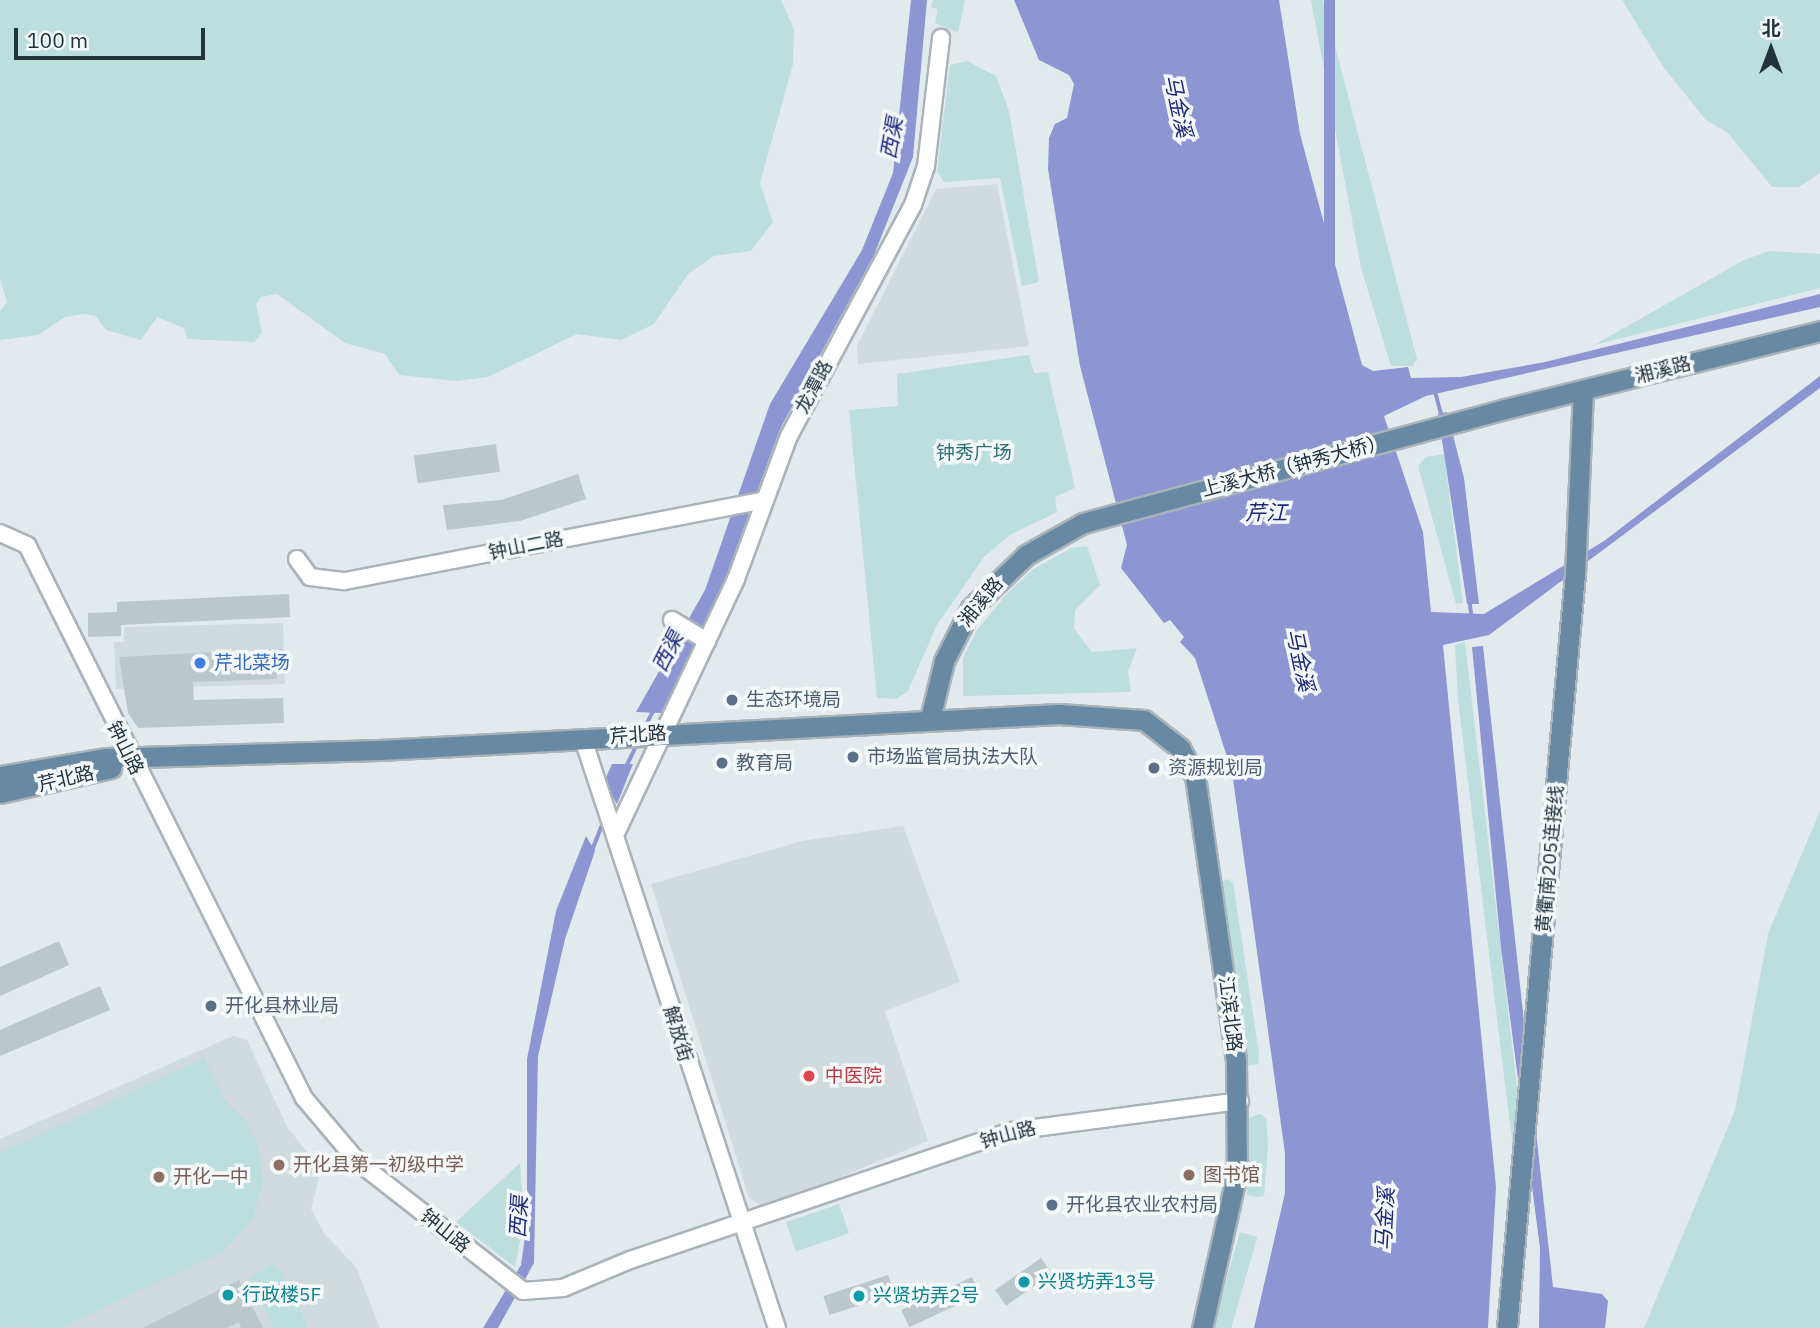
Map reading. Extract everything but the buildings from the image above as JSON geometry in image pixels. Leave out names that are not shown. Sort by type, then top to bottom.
[{"type":"main road","name":"湘溪路","points":[[1505,409],[1820,331]]},
{"type":"main road","name":"黄衢南205连接线","points":[[1507,1328],[1575,574],[1583,390]]},
{"type":"main road","name":"上溪大桥（钟秀大桥）","points":[[1083,523],[1505,409]]},
{"type":"main road","name":"湘溪路","points":[[930,719],[944,661],[971,608],[1026,555],[1083,523]]},
{"type":"main road","name":"芹北路","points":[[0,776],[83,761],[583,739],[930,719],[1084,714],[1144,720]]},
{"type":"main road","name":"江滨北路","points":[[1144,720],[1180,748],[1201,798],[1240,1101],[1237,1172],[1202,1328]]},
{"type":"main road","name":"芹北路","points":[[0,793],[132,760]]},
{"type":"street","name":"龙潭路","points":[[617,831],[666,733],[736,579],[789,436],[913,205],[926,166],[941,38]]},
{"type":"street","name":"钟山二路","points":[[297,559],[310,577],[345,581],[764,500]]},
{"type":"street","name":"钟山路","points":[[0,533],[27,545],[132,760],[304,1098],[358,1162],[504,1279],[523,1291],[554,1291],[1012,1131],[1240,1101]]},
{"type":"street","points":[[672,620],[707,641]]},
{"type":"street","name":"解放街","points":[[583,739],[617,831],[741,1224],[777,1328]]},
{"type":"shaded area","points":[[997,184],[1029,346],[858,364],[857,346],[936,189]]},
{"type":"shaded area","name":"芹北菜场","points":[[283,623],[285,684],[116,689],[114,642],[124,642],[124,627]]},
{"type":"shaded area","name":"中医院","points":[[903,826],[960,982],[885,1011],[928,1141],[765,1208],[749,1198],[651,884],[802,841]]},
{"type":"shaded area","name":"开化一中","points":[[233,1036],[247,1040],[287,1127],[321,1169],[311,1209],[324,1233],[356,1267],[380,1328],[0,1328],[0,1139]]},
{"type":"green space","points":[[0,0],[781,0],[794,29],[793,64],[760,183],[773,222],[751,251],[714,256],[688,274],[654,324],[621,340],[577,334],[488,377],[457,381],[399,375],[385,354],[345,343],[277,294],[261,297],[256,304],[262,333],[254,342],[187,339],[184,328],[157,317],[141,340],[106,330],[96,316],[83,314],[65,317],[38,335],[0,340],[0,311],[7,302],[0,278]]},
{"type":"green space","points":[[933,0],[965,0],[958,33],[935,23],[938,9],[931,7]]},
{"type":"green space","points":[[1311,0],[1323,0],[1417,359],[1413,366],[1391,366],[1361,268]]},
{"type":"green space","points":[[1622,0],[1820,0],[1820,173],[1799,187],[1772,187],[1728,133],[1706,120],[1664,68]]},
{"type":"green space","points":[[967,61],[996,76],[1009,111],[1039,282],[1022,286],[1000,178],[944,182],[937,171],[950,65]]},
{"type":"green space","points":[[1769,251],[1820,254],[1820,288],[1594,345],[1744,260]]},
{"type":"green space","name":"钟秀广场","points":[[1029,355],[1034,373],[1048,372],[1075,488],[1055,497],[1057,512],[1010,535],[984,557],[937,625],[908,691],[896,699],[877,698],[849,410],[898,406],[897,374]]},
{"type":"green space","points":[[1444,454],[1463,603],[1456,604],[1418,466],[1426,457]]},
{"type":"green space","points":[[1087,546],[1100,585],[1075,610],[1074,629],[1092,652],[1137,648],[1128,672],[1131,692],[963,696],[963,658],[977,630],[1005,596],[1032,570],[1071,548]]},
{"type":"green space","points":[[1465,642],[1520,1114],[1514,1157],[1458,700],[1455,645]]},
{"type":"green space","points":[[1820,811],[1820,1328],[1644,1328],[1735,1110],[1768,934]]},
{"type":"green space","points":[[1227,879],[1233,882],[1259,1054],[1258,1064],[1245,1066],[1219,883]]},
{"type":"green space","name":"开化一中","points":[[204,1058],[225,1100],[246,1121],[258,1146],[263,1180],[253,1219],[223,1252],[60,1328],[0,1327],[0,1153]]},
{"type":"green space","points":[[1260,1114],[1266,1118],[1268,1146],[1264,1196],[1257,1197],[1247,1195],[1248,1118]]},
{"type":"green space","points":[[520,1163],[524,1220],[515,1267],[456,1222]]},
{"type":"green space","points":[[839,1204],[849,1233],[796,1252],[786,1222]]},
{"type":"green space","points":[[1240,1232],[1257,1237],[1231,1328],[1213,1327]]},
{"type":"green space","points":[[273,1264],[282,1271],[308,1328],[274,1328],[250,1277]]},
{"type":"water","points":[[911,0],[927,0],[913,157],[874,255],[780,429],[713,612],[661,713],[636,712],[705,590],[770,404],[862,250],[893,173]]},
{"type":"water","name":"芹江","points":[[1014,0],[1279,0],[1300,134],[1362,365],[1373,371],[1408,367],[1411,378],[1461,377],[1545,362],[1820,294],[1820,307],[1426,396],[1384,416],[1423,532],[1431,612],[1484,614],[1604,541],[1820,376],[1820,388],[1489,635],[1443,645],[1496,1187],[1488,1328],[1254,1328],[1285,1193],[1285,1153],[1232,772],[1195,658],[1180,642],[1184,637],[1170,620],[1164,623],[1121,568],[1127,545],[1080,366],[1048,169],[1049,138],[1055,124],[1067,118],[1074,84],[1069,75],[1039,60]]},
{"type":"water","points":[[1324,0],[1335,0],[1335,384],[1324,384]]},
{"type":"water","points":[[1447,412],[1464,478],[1479,604],[1467,604],[1438,414]]},
{"type":"water","points":[[1483,646],[1553,1287],[1602,1294],[1608,1301],[1605,1328],[1539,1328],[1540,1248],[1501,948],[1472,647]]},
{"type":"water","points":[[612,764],[633,764],[617,804],[604,782]]},
{"type":"water","points":[[586,836],[595,851],[565,939],[538,1056],[534,1263],[498,1328],[483,1328],[521,1265],[527,1223],[527,1059],[556,911]]},
{"type":"waterway","points":[[1435,390],[1442,417]]},
{"type":"waterway","points":[[1470,601],[1472,617]]},
{"type":"waterway","name":"西渠","points":[[644,729],[653,711]]},
{"type":"waterway","name":"西渠","points":[[626,767],[638,742]]},
{"type":"waterway","name":"西渠","points":[[592,851],[604,819]]},
{"type":"place","name":"芹北菜场","points":[[200,663]]},
{"type":"place","name":"生态环境局","points":[[732,700]]},
{"type":"place","name":"市场监管局执法大队","points":[[853,757]]},
{"type":"place","name":"教育局","points":[[722,763]]},
{"type":"place","name":"资源规划局","points":[[1154,768]]},
{"type":"place","name":"开化县林业局","points":[[211,1006]]},
{"type":"place","name":"中医院","points":[[809,1076]]},
{"type":"place","name":"开化县第一初级中学","points":[[279,1165]]},
{"type":"place","name":"图书馆","points":[[1189,1175]]},
{"type":"place","name":"开化一中","points":[[159,1177]]},
{"type":"place","name":"开化县农业农村局","points":[[1052,1205]]},
{"type":"place","name":"兴贤坊弄13号","points":[[1024,1282]]},
{"type":"place","name":"行政楼5F","points":[[228,1295]]},
{"type":"place","name":"兴贤坊弄2号","points":[[859,1296]]},
{"type":"water label","name":"马金溪","points":[[1179,106]]},
{"type":"water label","name":"马金溪","points":[[1301,660]]},
{"type":"water label","name":"马金溪","points":[[1384,1219]]}]
